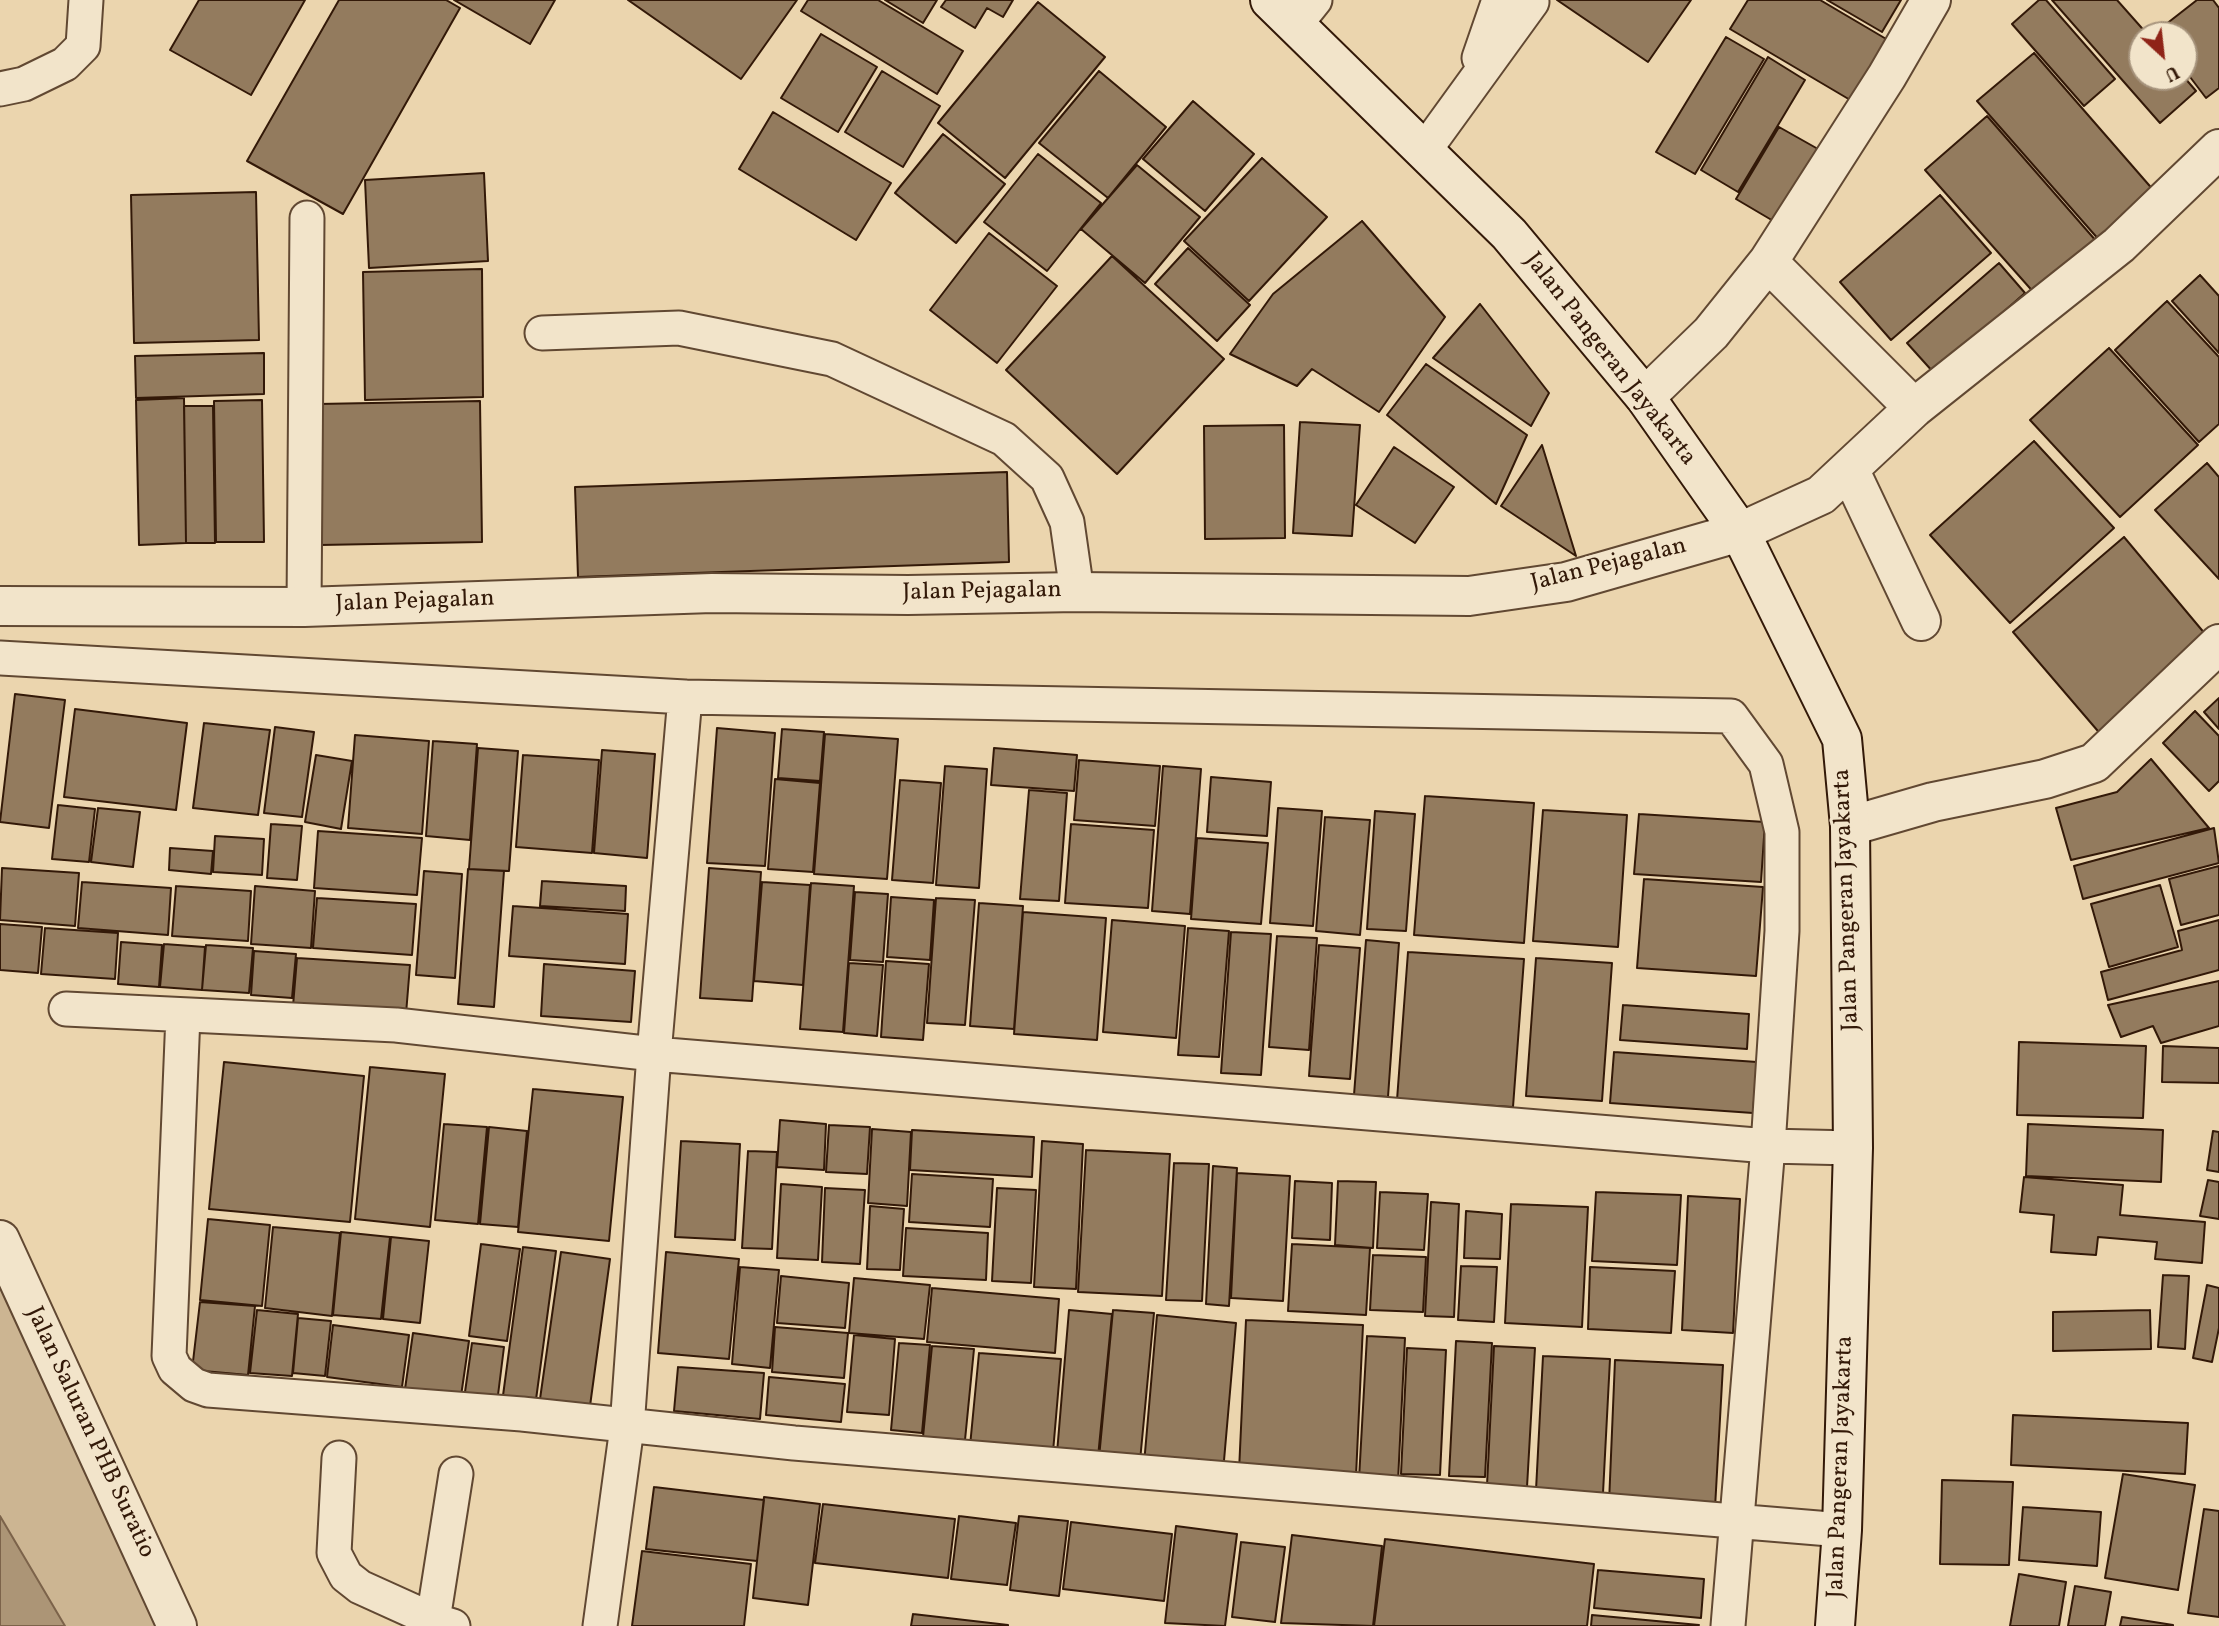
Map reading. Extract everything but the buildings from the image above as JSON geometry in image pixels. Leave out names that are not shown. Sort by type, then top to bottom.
[{"type":"street","points":[[1645,397],[1711,333],[1768,262],[1887,76],[1931,0]]},
{"type":"street","name":"Jalan Pangeran Jayakarta","points":[[1293,8],[1424,150],[1508,234],[1645,397],[1740,532],[1842,739],[1850,826],[1853,1149],[1842,1530],[1835,1626]]},
{"type":"street","name":"Jalan Pejagalan","points":[[0,606],[304,607],[712,593],[908,595],[1077,592],[1469,596],[1566,582],[1740,532],[1821,495],[1850,471],[1914,408],[2119,245],[2219,149]]},
{"type":"street","points":[[1768,262],[1914,408]]},
{"type":"street","points":[[1850,471],[1921,621]]},
{"type":"street","points":[[1850,826],[1933,802],[2045,779],[2094,763],[2219,644]]},
{"type":"street","name":"Jalan Saluran PHB Suratio","points":[[0,1240],[177,1626]]},
{"type":"lane","points":[[0,89],[24,84],[65,64],[83,46],[86,0]]},
{"type":"lane","points":[[1424,150],[1457,108],[1515,1]]},
{"type":"lane","points":[[304,607],[307,218]]},
{"type":"lane","points":[[542,333],[679,328],[832,359],[1004,439],[1047,478],[1068,522],[1077,592]]},
{"type":"lane","points":[[0,658],[685,697],[1731,716],[1766,764],[1782,832],[1782,931],[1768,1146],[1728,1626]]},
{"type":"lane","points":[[600,1626],[628,1427],[654,1054],[685,697]]},
{"type":"lane","points":[[66,1009],[396,1025],[654,1054],[1768,1146],[1853,1149]]},
{"type":"lane","points":[[183,1015],[169,1356],[175,1369],[194,1385],[208,1390],[522,1414],[628,1427],[1842,1530]]},
{"type":"lane","points":[[339,1458],[334,1553],[346,1576],[360,1587],[443,1623],[456,1474]]},
{"type":"shaded area","points":[[0,1240],[176,1626],[65,1626],[0,1516]]},
{"type":"shaded area","points":[[0,1516],[65,1626],[0,1626]]}]
